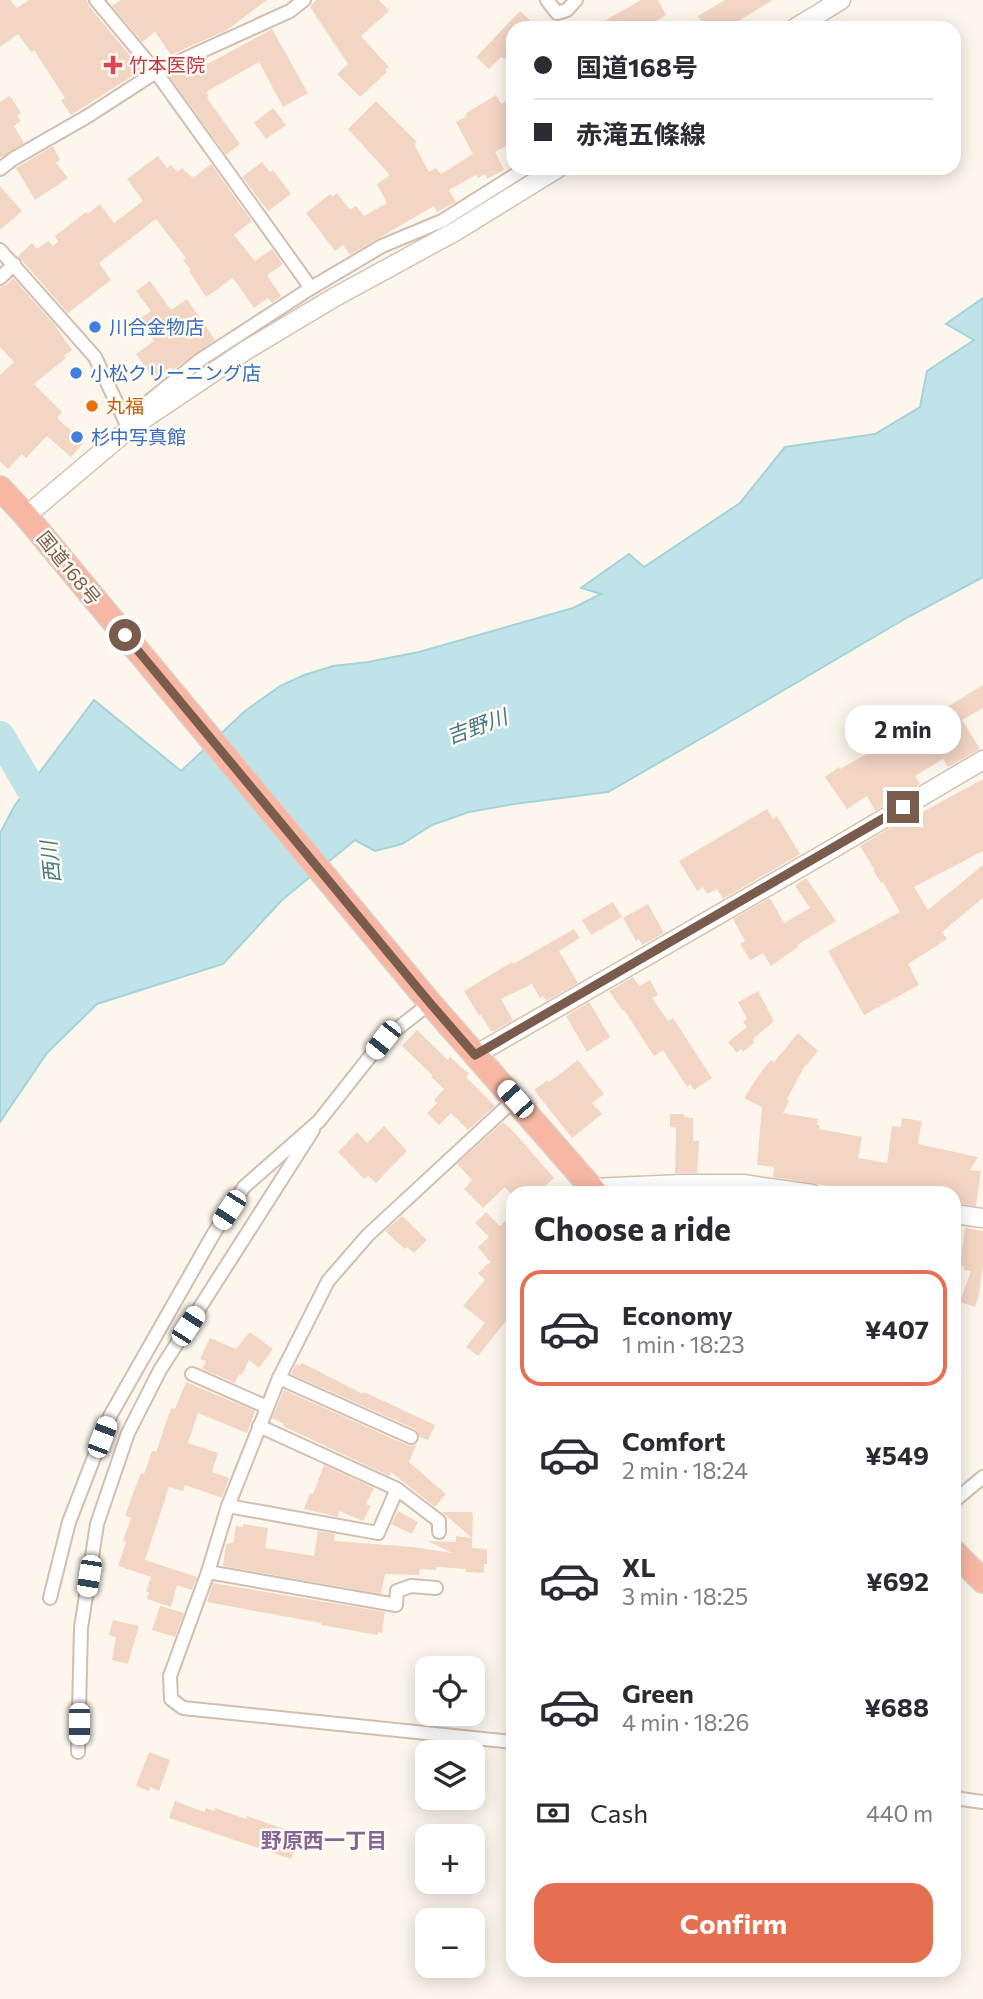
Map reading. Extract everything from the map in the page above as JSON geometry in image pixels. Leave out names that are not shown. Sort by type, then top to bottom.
[{"type":"highway","name":"国道168号","points":[[0,488],[33,524],[427,999],[591,1186]]},
{"type":"highway","points":[[961,1559],[983,1581]]},
{"type":"street","points":[[96,0],[156,72],[311,288]]},
{"type":"street","points":[[0,169],[156,72],[290,11],[304,0]]},
{"type":"street","points":[[547,0],[557,13],[567,10],[576,0]]},
{"type":"street","points":[[806,21],[841,0]]},
{"type":"street","points":[[33,524],[127,425],[200,360],[382,246],[442,221],[515,175]]},
{"type":"street","points":[[127,425],[335,297],[456,231],[547,175]]},
{"type":"street","points":[[0,250],[95,357],[127,425]]},
{"type":"street","points":[[0,278],[14,264]]},
{"type":"street","points":[[475,1055],[983,760]]},
{"type":"street","points":[[78,1752],[80,1628],[97,1524],[128,1433],[160,1370],[319,1121],[383,1040],[427,999]]},
{"type":"street","points":[[506,1741],[183,1708],[171,1699],[170,1676],[208,1572],[228,1506],[259,1426],[279,1378],[328,1281],[368,1235],[515,1099]]},
{"type":"street","points":[[50,1598],[69,1522],[110,1416],[143,1357],[214,1233],[244,1187],[319,1121]]},
{"type":"street","points":[[657,1186],[757,1186]]},
{"type":"street","points":[[961,1215],[983,1218]]},
{"type":"street","points":[[192,1374],[267,1407]]},
{"type":"street","points":[[279,1378],[411,1437]]},
{"type":"street","points":[[259,1426],[397,1489],[439,1521],[439,1532]]},
{"type":"street","points":[[961,1495],[983,1477]]},
{"type":"street","points":[[228,1506],[379,1533],[397,1489]]},
{"type":"street","points":[[208,1572],[396,1605],[397,1591],[411,1586],[436,1588]]},
{"type":"street","points":[[961,1799],[983,1802]]},
{"type":"water","name":"吉野川","points":[[983,298],[983,577],[908,617],[608,792],[469,812],[432,825],[402,844],[375,851],[355,840],[282,900],[223,964],[97,1004],[47,1053],[0,1122],[0,833],[15,805],[94,700],[181,771],[245,711],[280,686],[304,675],[333,666],[419,652],[573,608],[601,594],[581,588],[629,554],[644,567],[740,503],[785,447],[875,434],[920,407],[927,371],[974,340],[946,324]]},
{"type":"building","points":[[0,0],[10,0],[17,8],[29,0],[87,0],[89,6],[142,70],[71,115],[61,100],[65,98],[34,50],[31,52],[18,34],[0,47]]},
{"type":"building","points":[[121,0],[267,0],[227,30],[171,55],[155,32],[142,42],[112,6]]},
{"type":"building","points":[[316,0],[379,0],[389,11],[361,36],[389,67],[360,97],[337,74],[348,64],[310,7]]},
{"type":"building","points":[[641,0],[658,0],[666,15],[656,21],[604,21]]},
{"type":"building","points":[[725,0],[773,0],[738,21],[701,21],[698,16]]},
{"type":"building","points":[[520,11],[531,21],[510,21]]},
{"type":"building","points":[[506,26],[506,57],[501,57],[489,69],[476,57]]},
{"type":"building","points":[[272,29],[308,93],[283,107],[259,62],[206,92],[209,96],[207,98],[240,144],[226,155],[169,76],[188,67],[191,73]]},
{"type":"building","points":[[496,95],[501,104],[506,101],[506,146],[495,152],[504,170],[487,179],[485,174],[478,178],[476,175],[449,190],[456,202],[437,212],[434,206],[350,255],[343,245],[335,251],[306,213],[330,194],[332,197],[337,193],[350,210],[356,206],[364,216],[387,203],[377,184],[390,175],[348,129],[376,101],[417,142],[414,144],[429,172],[436,168],[441,174],[473,154],[456,122],[467,116],[465,114]]},
{"type":"building","points":[[10,96],[21,113],[17,116],[21,121],[14,126],[24,143],[0,158],[0,102]]},
{"type":"building","points":[[273,108],[286,125],[266,139],[254,123]]},
{"type":"building","points":[[53,146],[60,160],[56,163],[68,178],[35,200],[16,168]]},
{"type":"building","points":[[158,156],[167,168],[171,165],[177,172],[182,168],[193,178],[211,164],[252,221],[234,235],[255,261],[272,249],[283,264],[267,275],[281,296],[272,303],[268,298],[254,308],[233,278],[206,297],[183,260],[186,258],[156,219],[99,263],[111,280],[68,313],[18,256],[32,243],[37,249],[48,241],[53,246],[58,242],[55,236],[100,204],[114,223],[143,201],[127,179]]},
{"type":"building","points":[[262,162],[270,172],[273,170],[291,194],[268,211],[242,177]]},
{"type":"building","points":[[0,186],[22,211],[0,230]]},
{"type":"building","points":[[13,278],[54,324],[72,350],[34,384],[62,412],[57,418],[84,442],[71,457],[47,436],[26,458],[22,454],[8,469],[0,462],[0,375],[14,362],[0,347],[0,287]]},
{"type":"building","points":[[150,281],[171,310],[187,299],[215,340],[173,370],[171,367],[154,379],[136,354],[154,341],[141,318],[151,311],[136,291]]},
{"type":"building","points":[[983,685],[983,708],[962,720],[980,749],[948,767],[943,759],[915,776],[920,784],[875,811],[867,796],[847,809],[825,777],[890,738],[892,741]]},
{"type":"building","points":[[983,779],[983,851],[914,887],[928,910],[983,865],[983,898],[942,932],[947,939],[908,964],[919,985],[864,1015],[828,951],[900,912],[860,846],[903,820],[904,822]]},
{"type":"building","points":[[767,809],[773,819],[777,816],[800,854],[723,899],[717,889],[707,894],[703,887],[697,891],[679,861]]},
{"type":"building","points":[[806,878],[836,921],[797,945],[798,947],[771,966],[763,953],[750,960],[740,944],[745,941],[733,919],[770,898],[784,923],[810,908],[795,886]]},
{"type":"building","points":[[613,902],[622,917],[591,935],[582,920]]},
{"type":"building","points":[[648,904],[664,933],[642,945],[639,939],[636,941],[623,918]]},
{"type":"building","points":[[574,929],[580,938],[559,951],[578,983],[546,1001],[543,996],[540,998],[532,984],[501,999],[513,1020],[491,1031],[464,991]]},
{"type":"building","points":[[633,977],[639,986],[650,980],[658,995],[652,998],[668,1021],[673,1018],[712,1078],[694,1090],[690,1084],[687,1087],[663,1050],[654,1056],[609,991]]},
{"type":"building","points":[[758,991],[774,1021],[753,1039],[754,1043],[743,1052],[741,1049],[737,1053],[728,1042],[747,1027],[743,1022],[747,1019],[738,1002]]},
{"type":"building","points":[[589,1002],[610,1037],[587,1052],[566,1016]]},
{"type":"building","points":[[417,1030],[448,1060],[450,1057],[469,1074],[466,1077],[495,1106],[468,1130],[451,1113],[439,1125],[427,1113],[437,1103],[434,1100],[444,1089],[402,1046]]},
{"type":"building","points":[[798,1033],[818,1051],[805,1065],[787,1099],[789,1101],[783,1113],[818,1119],[819,1129],[862,1137],[858,1158],[887,1163],[892,1126],[901,1127],[902,1118],[922,1121],[918,1144],[978,1157],[970,1170],[981,1171],[976,1206],[961,1204],[961,1186],[829,1186],[773,1177],[774,1167],[757,1165],[762,1107],[744,1098],[771,1060],[774,1062]]},
{"type":"building","points":[[578,1060],[604,1094],[592,1103],[602,1114],[572,1138],[534,1090]]},
{"type":"building","points":[[670,1114],[684,1114],[684,1117],[693,1118],[693,1141],[699,1141],[697,1173],[675,1173],[676,1130],[675,1127],[670,1127]]},
{"type":"building","points":[[503,1122],[554,1178],[546,1186],[506,1186],[483,1208],[464,1189],[472,1180],[457,1164]]},
{"type":"building","points":[[384,1126],[407,1151],[376,1183],[368,1176],[364,1179],[338,1152],[357,1132],[367,1143]]},
{"type":"building","points":[[486,1212],[500,1226],[506,1220],[506,1321],[478,1356],[466,1347],[485,1323],[463,1306],[485,1280],[478,1273],[490,1262],[478,1247],[489,1237],[475,1223]]},
{"type":"building","points":[[402,1216],[427,1240],[414,1253],[407,1247],[405,1249],[385,1231]]},
{"type":"building","points":[[965,1228],[983,1231],[983,1265],[975,1307],[961,1302],[971,1271],[964,1270],[961,1258]]},
{"type":"building","points":[[250,1332],[273,1349],[259,1368],[249,1360],[235,1383],[202,1369],[206,1361],[200,1359],[210,1338],[236,1349]]},
{"type":"building","points":[[302,1363],[363,1394],[364,1392],[435,1425],[428,1440],[420,1437],[415,1429],[291,1374],[296,1364],[300,1366]]},
{"type":"building","points":[[186,1382],[255,1411],[247,1433],[198,1413],[188,1443],[218,1453],[212,1472],[229,1478],[222,1498],[185,1485],[183,1491],[169,1487],[145,1560],[197,1577],[192,1590],[177,1585],[171,1607],[147,1599],[149,1592],[146,1592],[151,1577],[118,1566],[131,1518],[125,1516],[132,1496],[152,1451],[156,1452],[171,1408],[175,1409]]},
{"type":"building","points":[[284,1390],[407,1445],[413,1446],[417,1443],[409,1462],[446,1494],[435,1507],[391,1472],[389,1476],[283,1426],[284,1424],[272,1418]]},
{"type":"building","points":[[324,1465],[374,1488],[366,1504],[371,1506],[363,1521],[339,1511],[338,1517],[304,1509]]},
{"type":"building","points":[[398,1511],[418,1522],[412,1534],[391,1524]]},
{"type":"building","points":[[442,1512],[473,1514],[472,1548],[487,1549],[484,1573],[437,1567],[436,1570],[420,1569],[419,1575],[385,1574],[381,1594],[223,1566],[226,1544],[233,1543],[236,1526],[243,1527],[243,1524],[268,1528],[265,1548],[314,1556],[318,1531],[335,1534],[334,1541],[452,1553],[428,1541],[456,1542],[456,1536],[472,1538]]},
{"type":"building","points":[[213,1583],[385,1612],[382,1633],[378,1632],[378,1635],[321,1625],[207,1602]]},
{"type":"building","points":[[160,1606],[184,1613],[175,1637],[152,1630]]},
{"type":"building","points":[[113,1620],[139,1626],[128,1664],[112,1660],[116,1637],[109,1635]]},
{"type":"building","points":[[149,1752],[170,1760],[159,1791],[150,1787],[149,1791],[136,1786]]},
{"type":"building","points":[[175,1801],[204,1812],[206,1808],[214,1811],[215,1808],[284,1829],[281,1838],[297,1844],[291,1859],[169,1818]]},
{"type":"waterway","name":"西川","points":[[0,736],[37,799],[44,821]]},
{"type":"place","name":"竹本医院","points":[[113,65]]},
{"type":"place","name":"川合金物店","points":[[95,327]]},
{"type":"place","name":"小松クリーニング店","points":[[76,373]]},
{"type":"place","name":"丸福","points":[[92,406]]},
{"type":"place","name":"杉中写真館","points":[[77,437]]},
{"type":"district","name":"野原西一丁目","points":[[324,1841]]},
{"type":"route","points":[[125,635],[475,1055],[903,807]]}]
